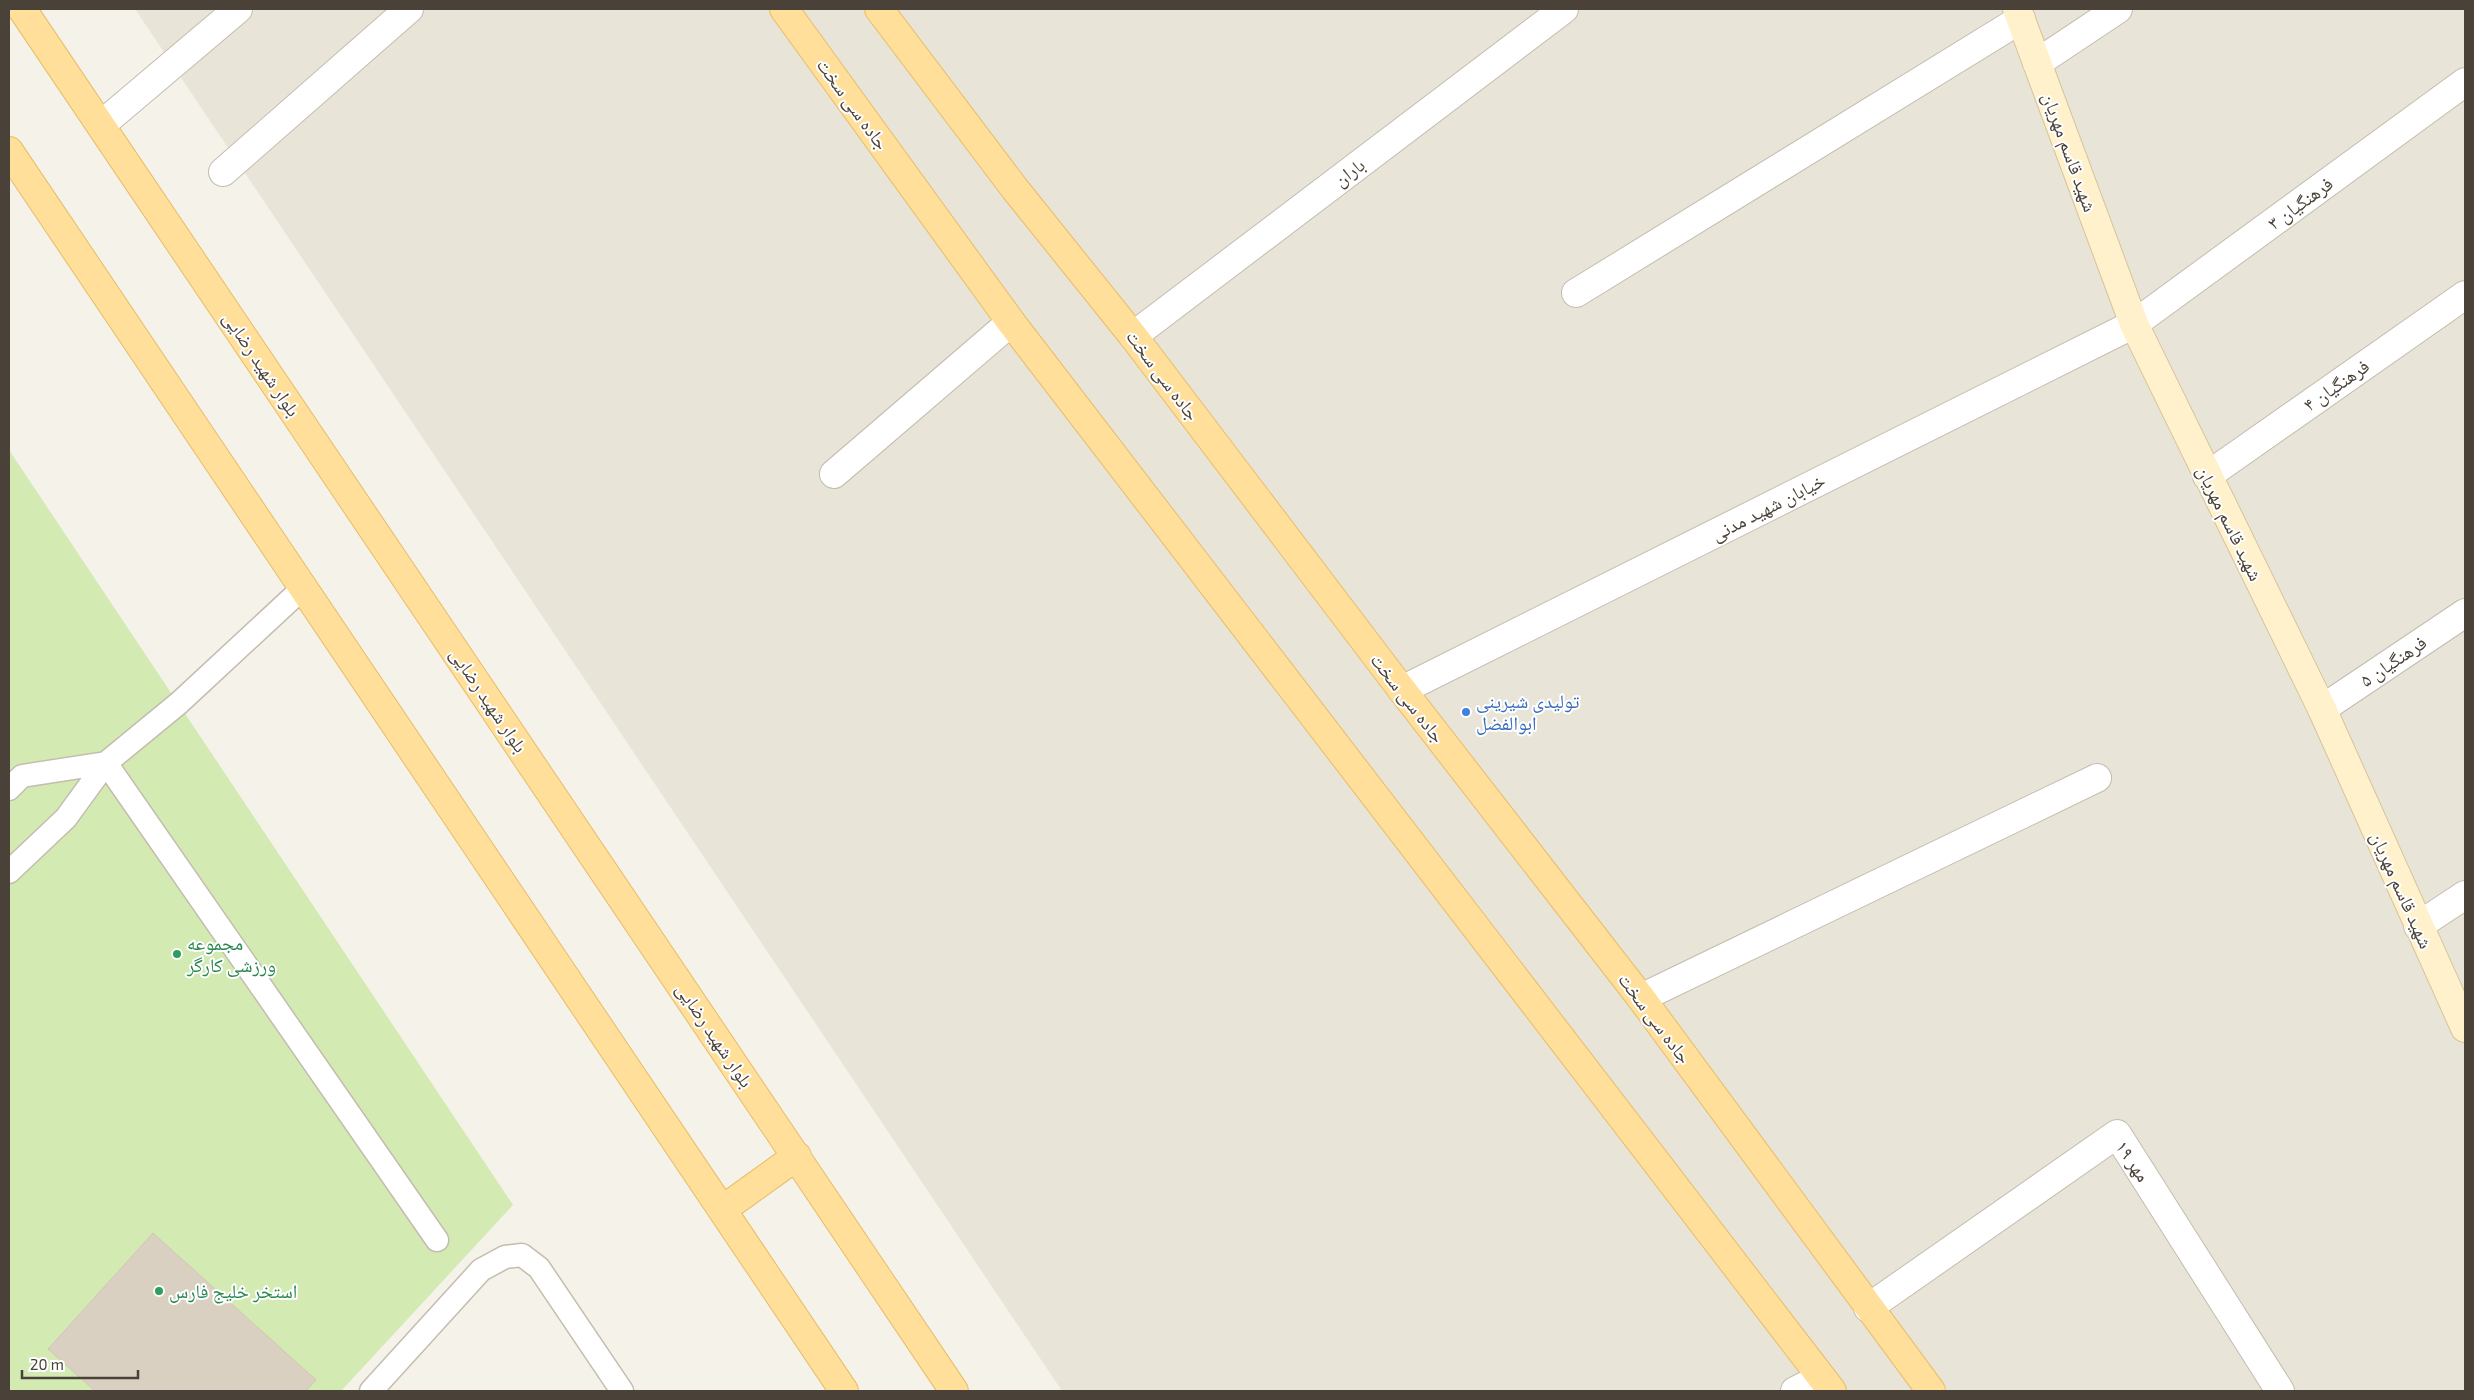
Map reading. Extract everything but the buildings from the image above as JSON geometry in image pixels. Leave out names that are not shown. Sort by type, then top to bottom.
[{"type":"main road","name":"بلوار شهید رضایی","points":[[22,9],[954,1391]]},
{"type":"main road","name":"جاده سی سخت","points":[[784,9],[1011,322],[1826,1385]]},
{"type":"main road","name":"جاده سی سخت","points":[[879,9],[1015,188],[1133,336],[1402,690],[1641,998],[1931,1391]]},
{"type":"main road","points":[[9,150],[844,1391]]},
{"type":"main road","points":[[722,1210],[797,1156]]},
{"type":"street","points":[[101,126],[238,9]]},
{"type":"street","points":[[222,172],[408,9]]},
{"type":"street","name":"باران","points":[[1133,336],[1564,9]]},
{"type":"street","points":[[2037,63],[2118,9]]},
{"type":"street","points":[[1576,293],[2019,14]]},
{"type":"street","name":"شهید قاسم مهریان","points":[[2019,14],[2134,324],[2206,476],[2322,709],[2465,1028]]},
{"type":"street","name":"فرهنگیان ۳","points":[[2134,324],[2465,82]]},
{"type":"street","name":"فرهنگیان ۴","points":[[2206,476],[2465,295]]},
{"type":"street","points":[[834,474],[1011,322]]},
{"type":"street","name":"خیابان شهید مدنی","points":[[1402,690],[2134,324]]},
{"type":"street","name":"فرهنگیان ۵","points":[[2322,709],[2465,613]]},
{"type":"street","points":[[1641,998],[2097,778]]},
{"type":"street","points":[[2418,926],[2465,895]]},
{"type":"street","name":"مهر ۱۹","points":[[1868,1308],[2116,1134],[2280,1391]]},
{"type":"street","points":[[1795,1391],[1826,1385]]},
{"type":"lane","points":[[9,872],[66,818],[106,763],[179,703],[304,587]]},
{"type":"lane","points":[[9,789],[22,776],[106,763]]},
{"type":"lane","points":[[106,763],[436,1240]]},
{"type":"lane","points":[[371,1391],[481,1270],[505,1257],[522,1255],[539,1268],[622,1391]]},
{"type":"shaded area","points":[[135,9],[2465,9],[2465,1391],[1062,1391]]},
{"type":"green space","name":"مجموعه ورزشی کارگر","points":[[9,450],[513,1205],[341,1391],[9,1391]]},
{"type":"place","name":"تولیدی شیرینی ابوالفضل","points":[[1466,712]]},
{"type":"place","name":"مجموعه ورزشی کارگر","points":[[177,954]]},
{"type":"place","name":"استخر خلیج فارس","points":[[159,1291]]}]
